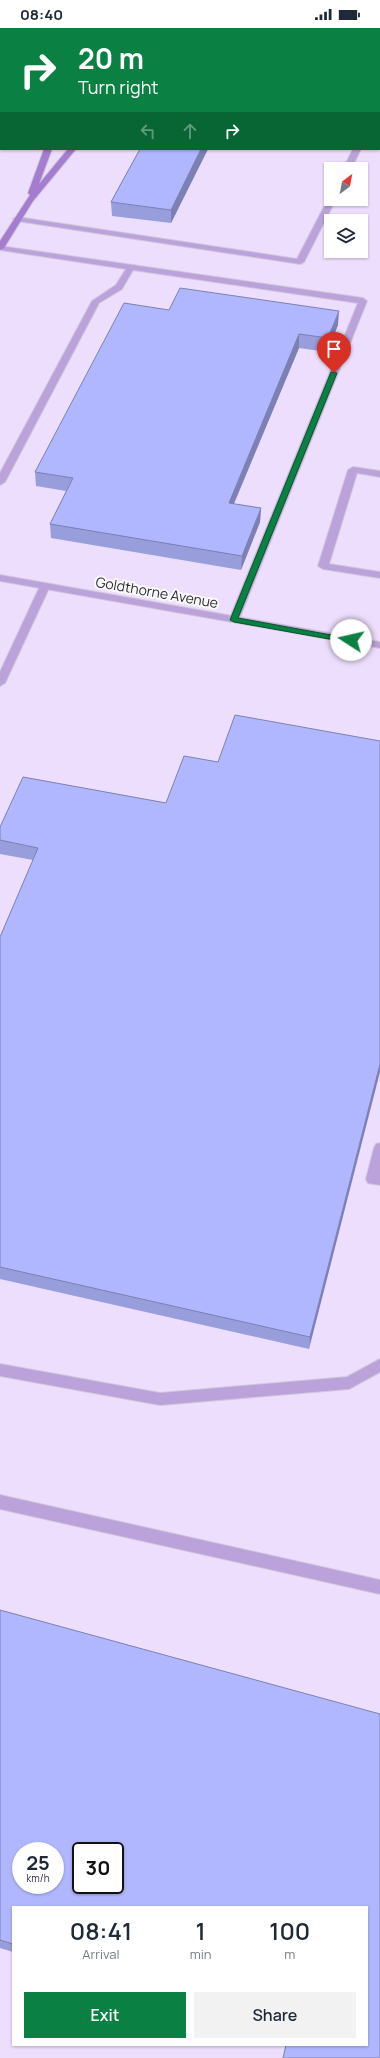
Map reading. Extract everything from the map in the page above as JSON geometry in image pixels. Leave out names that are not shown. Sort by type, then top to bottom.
[{"type":"main road","points":[[30,200],[48,150]]},
{"type":"main road","points":[[0,248],[30,200],[71,150]]},
{"type":"street","points":[[350,162],[356,150]]},
{"type":"street","points":[[17,219],[300,262],[328,206]]},
{"type":"street","points":[[0,248],[363,301],[234,620]]},
{"type":"street","points":[[0,482],[96,301],[119,287],[131,267]]},
{"type":"street","points":[[380,474],[353,470],[323,566],[380,575]]},
{"type":"street","name":"Goldthorne Avenue","points":[[0,578],[380,645]]},
{"type":"street","points":[[0,683],[45,586]]},
{"type":"street","points":[[380,1148],[372,1179],[380,1180]]},
{"type":"street","points":[[0,1370],[160,1399],[349,1383],[380,1365]]},
{"type":"street","points":[[0,1502],[380,1587]]},
{"type":"shaded area","points":[[0,150],[380,150],[380,2058],[0,2058]]},
{"type":"building","points":[[139,150],[201,150],[171,210],[111,202]]},
{"type":"building","points":[[180,288],[339,311],[328,338],[299,334],[229,503],[261,508],[242,556],[50,524],[73,478],[35,472],[124,303],[169,310]]},
{"type":"building","points":[[235,715],[380,741],[380,1064],[310,1337],[0,1267],[0,937],[38,848],[0,840],[0,827],[23,777],[166,803],[184,756],[218,762]]},
{"type":"building","points":[[0,1610],[380,1714],[380,2058],[283,2058],[286,2046],[368,2046],[368,1906],[12,1906],[12,1944],[0,1940]]},
{"type":"route","points":[[334,373],[234,620],[351,640]]}]
